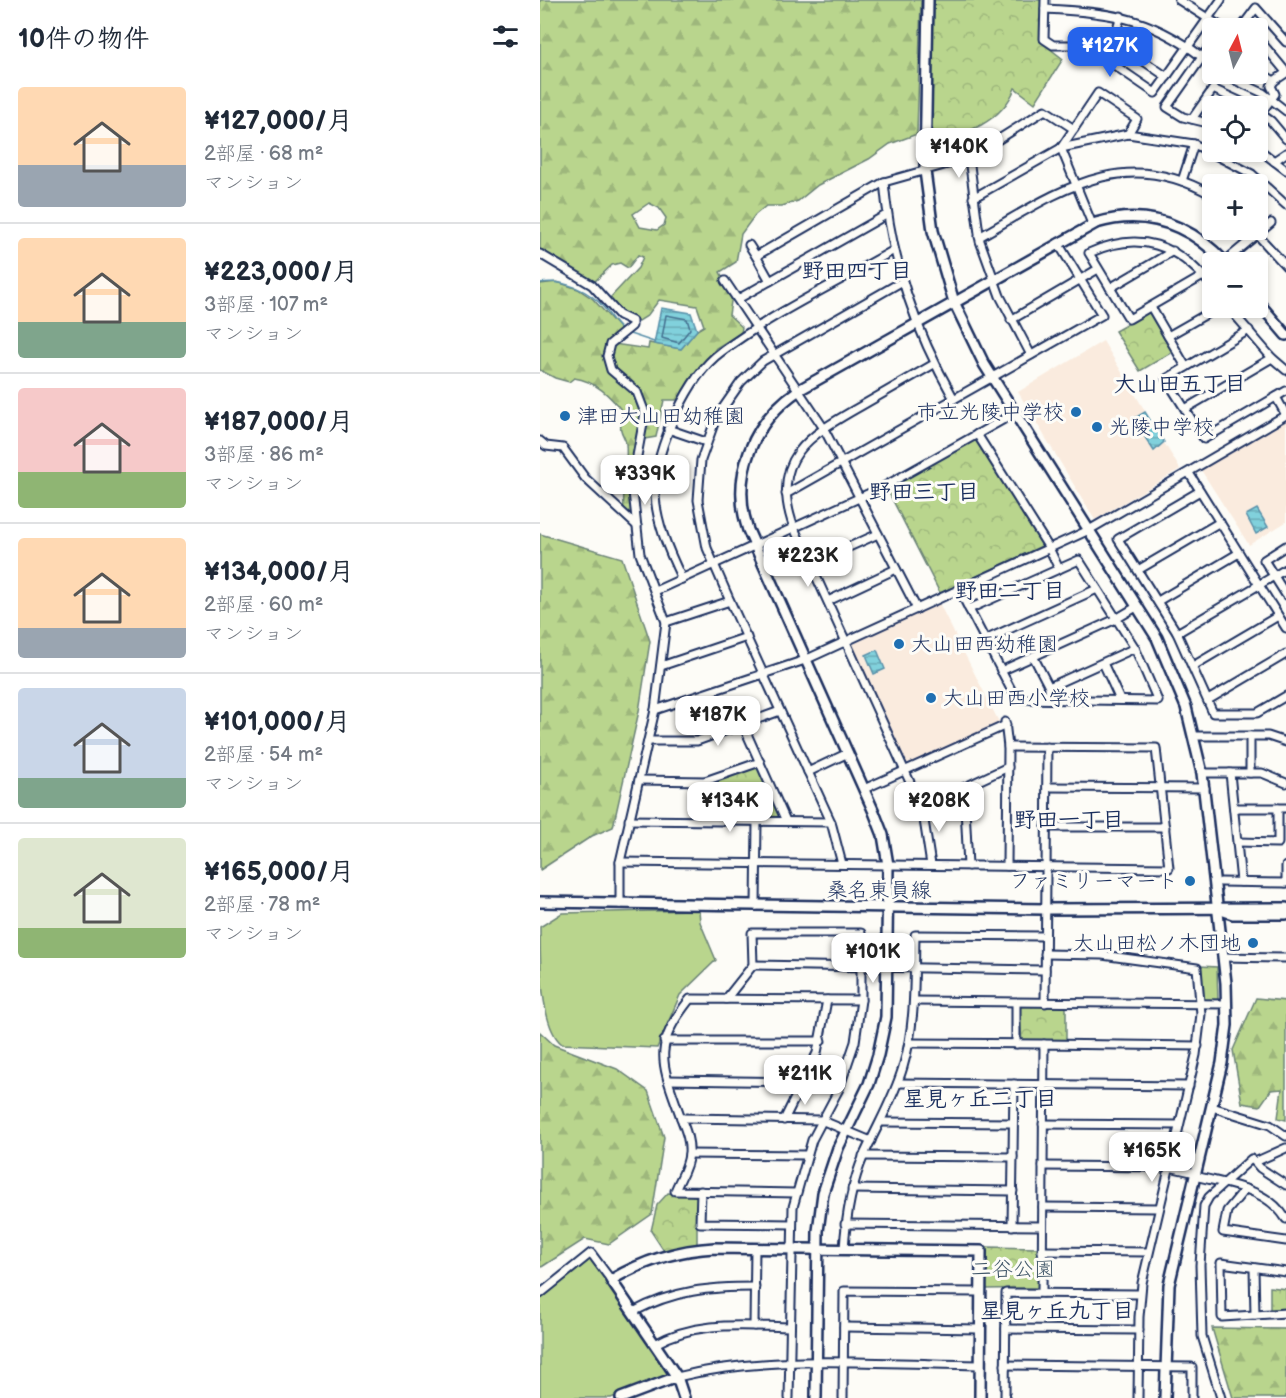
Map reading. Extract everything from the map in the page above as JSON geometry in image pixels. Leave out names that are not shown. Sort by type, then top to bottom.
[{"type":"street","points":[[928,0],[925,171],[933,231],[954,302],[969,336],[992,377],[1157,638],[1175,677],[1195,736],[1202,772],[1227,1004],[1225,1044],[1169,1285],[1165,1398]]},
{"type":"street","points":[[1045,0],[1044,39],[1053,45],[1085,45],[1155,93],[1221,0]]},
{"type":"street","points":[[1180,0],[1208,17]]},
{"type":"street","points":[[1248,18],[1256,8],[1265,18]]},
{"type":"street","points":[[1045,9],[1096,11],[1121,16],[1155,27],[1189,46],[1202,57],[1167,107],[1183,117],[1202,122]]},
{"type":"street","points":[[1121,16],[1113,40],[1167,77]]},
{"type":"street","points":[[1268,22],[1286,42]]},
{"type":"street","points":[[1268,50],[1286,72],[1274,81],[1271,88],[1275,94],[1268,103]]},
{"type":"street","points":[[1268,77],[1274,81]]},
{"type":"street","points":[[1242,84],[1271,99],[1286,111]]},
{"type":"street","points":[[1208,96],[1213,89],[1228,96]]},
{"type":"street","points":[[1061,148],[1098,93],[1137,119],[1128,134]]},
{"type":"street","points":[[1192,119],[1202,105]]},
{"type":"street","points":[[756,256],[884,182],[969,158],[1045,110],[1074,129]]},
{"type":"street","points":[[1268,121],[1286,139]]},
{"type":"street","points":[[973,198],[1061,148],[1128,134],[1194,144],[1252,174],[1286,205]]},
{"type":"street","points":[[1182,181],[1194,144]]},
{"type":"street","points":[[1061,148],[1092,224]]},
{"type":"street","points":[[1274,161],[1286,153]]},
{"type":"street","points":[[1268,156],[1286,170]]},
{"type":"street","points":[[969,158],[979,237],[993,280],[1011,320],[1031,355]]},
{"type":"street","points":[[979,237],[1076,184],[1104,176],[1126,173],[1155,175],[1182,181],[1202,190]]},
{"type":"street","points":[[884,182],[886,215],[901,282],[934,364],[954,399]]},
{"type":"street","points":[[738,299],[886,215]]},
{"type":"street","points":[[816,1398],[817,1249],[826,1181],[846,1131],[866,1091],[879,1055],[886,1017],[888,865],[883,835],[864,789],[754,546],[743,509],[742,483],[746,460],[766,421],[799,390],[1092,224],[1129,217],[1167,222],[1203,241],[1215,252]]},
{"type":"street","points":[[1235,252],[1248,240]]},
{"type":"street","points":[[1263,240],[1286,266]]},
{"type":"street","points":[[1202,275],[1190,262],[1173,252],[1140,242],[1112,244],[1089,253],[1129,319],[1202,277]]},
{"type":"street","points":[[786,494],[1102,315],[1058,243]]},
{"type":"street","points":[[749,245],[770,281]]},
{"type":"street","points":[[682,579],[664,540],[655,488],[668,429],[686,394],[719,353],[894,250]]},
{"type":"street","points":[[1110,288],[1173,252]]},
{"type":"street","points":[[540,254],[592,285],[619,315],[632,321],[632,326],[623,332],[608,349],[608,364],[615,376],[637,392],[645,420],[632,483],[640,554],[666,622],[655,710],[620,862],[620,904]]},
{"type":"street","points":[[1011,320],[1098,269]]},
{"type":"street","points":[[725,281],[824,427],[917,609]]},
{"type":"street","points":[[842,864],[831,822],[714,564],[702,529],[698,500],[700,469],[706,442],[716,418],[734,390],[755,368],[775,354],[901,282]]},
{"type":"street","points":[[1151,307],[1186,367]]},
{"type":"street","points":[[1268,314],[1286,334]]},
{"type":"street","points":[[1168,336],[1202,317]]},
{"type":"street","points":[[1238,318],[1272,358],[1286,369]]},
{"type":"street","points":[[1249,330],[1166,379],[1204,439],[1286,391]]},
{"type":"street","points":[[1185,409],[1272,358]]},
{"type":"street","points":[[931,866],[920,808],[794,528],[786,494],[794,460],[806,442],[824,427],[934,364]]},
{"type":"street","points":[[655,710],[805,660],[1089,530],[1286,415],[1276,397]]},
{"type":"street","points":[[655,591],[860,498],[1015,412]]},
{"type":"street","points":[[668,429],[706,442]]},
{"type":"street","points":[[977,434],[1049,548],[1059,569]]},
{"type":"street","points":[[540,441],[546,446],[562,448],[585,478],[637,526]]},
{"type":"street","points":[[1189,472],[1286,628]]},
{"type":"street","points":[[1200,491],[1118,539],[1177,633],[1213,712],[1254,713],[1286,696]]},
{"type":"street","points":[[1138,570],[1220,522]]},
{"type":"street","points":[[811,564],[878,534]]},
{"type":"street","points":[[1286,546],[1264,560],[1286,595]]},
{"type":"street","points":[[1158,601],[1239,553]]},
{"type":"street","points":[[959,589],[969,609],[1001,671],[1016,699],[1158,701],[1135,648],[1079,560],[969,609]]},
{"type":"street","points":[[828,601],[896,569]]},
{"type":"street","points":[[1177,633],[1286,569]]},
{"type":"street","points":[[985,640],[1097,589]]},
{"type":"street","points":[[666,622],[730,601]]},
{"type":"street","points":[[1001,671],[1116,619],[1138,606]]},
{"type":"street","points":[[1193,666],[1278,616]]},
{"type":"street","points":[[661,666],[747,637]]},
{"type":"street","points":[[1049,687],[1135,648]]},
{"type":"street","points":[[1208,700],[1286,654]]},
{"type":"street","points":[[1033,656],[1049,687],[1049,699]]},
{"type":"street","points":[[1103,663],[1120,700]]},
{"type":"street","points":[[648,741],[697,741],[780,711]]},
{"type":"street","points":[[743,724],[786,821]]},
{"type":"street","points":[[864,789],[1006,724],[1008,747],[1007,866]]},
{"type":"street","points":[[1195,736],[1272,737],[1286,742]]},
{"type":"street","points":[[1250,736],[1250,773]]},
{"type":"street","points":[[620,862],[1169,868],[1156,748],[1008,747]]},
{"type":"street","points":[[1045,1003],[1047,747]]},
{"type":"street","points":[[808,772],[848,753]]},
{"type":"street","points":[[639,780],[705,781],[760,762]]},
{"type":"street","points":[[920,808],[1008,767]]},
{"type":"street","points":[[1202,772],[1267,774],[1286,783]]},
{"type":"street","points":[[1230,773],[1241,882]]},
{"type":"street","points":[[704,820],[705,781]]},
{"type":"street","points":[[1047,787],[1204,788]]},
{"type":"street","points":[[964,788],[968,866]]},
{"type":"street","points":[[1234,808],[1282,808],[1278,843],[1238,842]]},
{"type":"street","points":[[629,820],[831,822]]},
{"type":"street","points":[[756,906],[757,821]]},
{"type":"street","points":[[1046,827],[1165,827]]},
{"type":"street","points":[[1221,882],[1286,883],[1286,866]]},
{"type":"street","name":"桑名東員線","points":[[540,902],[888,908],[1218,910],[1286,908]]},
{"type":"street","name":"桑名東員線","points":[[1218,910],[1233,914],[1286,914]]},
{"type":"street","points":[[726,999],[753,965],[752,933],[861,933],[861,1000],[849,1062],[839,1089],[821,1120],[796,1192],[790,1249],[789,1398]]},
{"type":"street","points":[[844,1249],[845,1224],[852,1190],[864,1156],[898,1083],[909,1043],[914,1001],[915,935],[1045,936]]},
{"type":"street","points":[[1045,954],[1102,955],[1197,968],[1201,1004],[1198,1046],[1140,1294],[1138,1398]]},
{"type":"street","points":[[1223,957],[1286,958]]},
{"type":"street","points":[[753,965],[1045,970]]},
{"type":"street","points":[[796,1192],[675,1191],[685,1172],[689,1141],[668,1080],[663,1059],[664,1041],[674,1019],[690,999],[861,1000]]},
{"type":"street","points":[[784,1120],[804,1082],[821,1041],[827,1000]]},
{"type":"street","points":[[914,1001],[1227,1004]]},
{"type":"street","points":[[1016,1003],[1016,1044]]},
{"type":"street","points":[[664,1041],[821,1041]]},
{"type":"street","points":[[909,1043],[1198,1046]]},
{"type":"street","points":[[1042,1293],[1044,1044]]},
{"type":"street","points":[[668,1080],[804,1082]]},
{"type":"street","points":[[898,1083],[1189,1086]]},
{"type":"street","points":[[1012,1226],[1014,1084]]},
{"type":"street","points":[[1212,1107],[1270,1125],[1286,1136]]},
{"type":"street","points":[[681,1118],[821,1120],[871,1141]]},
{"type":"street","points":[[881,1122],[1013,1124]]},
{"type":"street","points":[[1043,1124],[1179,1125]]},
{"type":"street","points":[[1255,1162],[1286,1148]]},
{"type":"street","points":[[689,1154],[807,1155]]},
{"type":"street","points":[[864,1156],[1013,1157]]},
{"type":"street","points":[[1221,1398],[1202,1336],[1200,1265],[1204,1206],[1209,1197],[1251,1159],[1260,1168],[1286,1185]]},
{"type":"street","points":[[1043,1166],[1169,1167],[1245,1189],[1269,1199],[1286,1218]]},
{"type":"street","points":[[1245,1189],[1227,1211],[1223,1232],[1286,1241]]},
{"type":"street","points":[[852,1190],[1012,1191]]},
{"type":"street","points":[[700,1191],[700,1223],[792,1224]]},
{"type":"street","points":[[1043,1207],[1159,1208]]},
{"type":"street","points":[[845,1224],[1042,1226]]},
{"type":"street","points":[[611,1280],[639,1265],[675,1253],[704,1248],[981,1251],[980,1398]]},
{"type":"street","points":[[754,1326],[755,1248]]},
{"type":"street","points":[[1042,1251],[1148,1252]]},
{"type":"street","points":[[540,1294],[591,1253],[677,1377],[684,1398]]},
{"type":"street","points":[[1286,1272],[1221,1263],[1222,1317],[1286,1313]]},
{"type":"street","points":[[1254,1268],[1255,1315]]},
{"type":"street","points":[[633,1312],[656,1300],[687,1290],[755,1287]]},
{"type":"street","points":[[843,1398],[844,1291],[981,1292]]},
{"type":"street","points":[[1005,1398],[1006,1293],[1140,1294]]},
{"type":"street","points":[[655,1344],[696,1328],[790,1327]]},
{"type":"street","points":[[844,1327],[980,1329]]},
{"type":"street","points":[[1006,1329],[1139,1330]]},
{"type":"street","points":[[621,1398],[677,1377],[725,1366],[789,1363],[980,1365]]},
{"type":"street","points":[[1005,1365],[1192,1367],[1192,1398]]},
{"type":"shaded area","name":"光陵中学校","points":[[1103,341],[1180,469],[1095,520],[1018,392]]},
{"type":"shaded area","points":[[1286,421],[1286,522],[1249,545],[1201,470]]},
{"type":"shaded area","name":"大山田西小学校","points":[[939,603],[1000,724],[907,766],[851,645]]},
{"type":"green space","points":[[540,0],[921,0],[917,134],[890,144],[869,159],[818,185],[798,201],[782,206],[766,206],[755,215],[741,234],[736,262],[720,272],[732,295],[729,315],[742,327],[741,333],[716,348],[677,400],[664,400],[656,437],[644,439],[648,418],[646,406],[614,370],[610,362],[610,354],[614,344],[648,349],[649,343],[681,349],[697,330],[704,326],[697,306],[659,300],[647,316],[639,321],[620,314],[609,299],[638,268],[643,257],[638,255],[628,268],[620,263],[612,265],[593,283],[540,253]],"holes":[[[649,203],[659,208],[666,218],[664,225],[657,230],[640,227],[633,214]]]},
{"type":"green space","points":[[934,0],[1041,0],[1040,41],[1063,59],[1035,103],[1015,88],[1001,109],[981,125],[956,135],[930,137]]},
{"type":"green space","points":[[557,282],[578,289],[593,299],[621,330],[610,341],[605,362],[611,374],[634,393],[643,414],[627,480],[633,518],[624,511],[626,442],[621,428],[623,412],[608,395],[589,382],[574,378],[569,382],[540,370],[540,284]]},
{"type":"green space","points":[[1149,312],[1174,351],[1140,371],[1115,331]]},
{"type":"green space","points":[[975,438],[1044,545],[940,593],[887,489]]},
{"type":"green space","points":[[540,534],[622,558],[650,641],[639,711],[613,827],[592,836],[540,870]]},
{"type":"green space","points":[[757,766],[780,818],[709,818],[707,816],[709,782]]},
{"type":"green space","points":[[699,910],[700,922],[716,960],[680,995],[657,1048],[562,1044],[549,1023],[545,1008],[541,974],[540,927],[562,913]]},
{"type":"green space","points":[[1200,966],[1217,967],[1218,1001],[1203,1000]]},
{"type":"green space","points":[[1256,998],[1286,1001],[1286,1120],[1278,1118],[1282,1089],[1271,1090],[1260,1106],[1242,1103],[1233,1050]]},
{"type":"green space","points":[[1022,1005],[1066,1006],[1066,1041],[1022,1041],[1019,1007]]},
{"type":"green space","points":[[540,1032],[554,1045],[617,1069],[648,1091],[664,1137],[652,1214],[609,1244],[585,1239],[540,1268]]},
{"type":"green space","points":[[668,1193],[697,1196],[697,1244],[664,1251],[651,1231],[657,1205]]},
{"type":"green space","name":"二谷公園","points":[[987,1247],[1039,1248],[1039,1288],[986,1289]]},
{"type":"green space","points":[[589,1257],[670,1374],[611,1398],[540,1398],[540,1298]]},
{"type":"green space","points":[[1270,1287],[1286,1289],[1286,1311],[1270,1311]]},
{"type":"green space","points":[[1212,1328],[1286,1329],[1286,1398],[1233,1398]]},
{"type":"water","points":[[661,308],[691,313],[697,330],[681,349],[654,344]]},
{"type":"water","points":[[1145,412],[1164,442],[1154,451],[1133,419]]},
{"type":"water","points":[[1257,509],[1268,527],[1256,534],[1246,515]]},
{"type":"water","points":[[877,650],[885,669],[874,674],[866,655]]},
{"type":"waterway","points":[[540,283],[567,284],[584,291],[599,302],[623,331]]},
{"type":"waterway","points":[[627,333],[654,342]]},
{"type":"place","name":"市立光陵中学校","points":[[1076,412]]},
{"type":"place","name":"津田大山田幼稚園","points":[[565,416]]},
{"type":"place","name":"光陵中学校","points":[[1097,427]]},
{"type":"place","name":"大山田西幼稚園","points":[[899,644]]},
{"type":"place","name":"大山田西小学校","points":[[931,698]]},
{"type":"place","name":"ファミリーマート","points":[[1190,881]]},
{"type":"place","name":"大山田松ノ木団地","points":[[1253,943]]},
{"type":"district","name":"野田四丁目","points":[[857,271]]},
{"type":"district","name":"大山田五丁目","points":[[1180,384]]},
{"type":"district","name":"野田三丁目","points":[[924,492]]},
{"type":"district","name":"野田二丁目","points":[[1010,591]]},
{"type":"district","name":"野田一丁目","points":[[1069,820]]},
{"type":"district","name":"星見ヶ丘二丁目","points":[[980,1099]]},
{"type":"district","name":"星見ヶ丘九丁目","points":[[1057,1311]]}]
